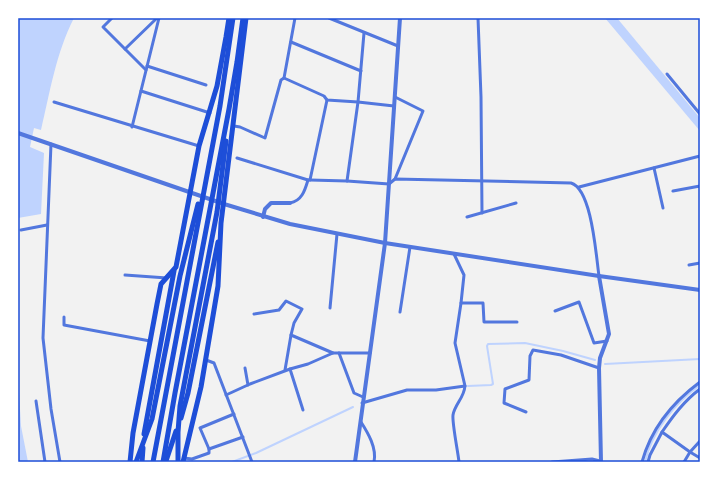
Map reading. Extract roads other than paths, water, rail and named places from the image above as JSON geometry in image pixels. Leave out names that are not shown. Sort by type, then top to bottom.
[{"type":"main road","points":[[142,462],[152,387],[174,270],[183,234],[189,192],[199,146],[210,113],[219,78],[229,18]]},
{"type":"main road","points":[[152,462],[210,160],[233,18]]},
{"type":"main road","points":[[164,462],[175,393],[229,109],[237,62],[242,18]]},
{"type":"main road","points":[[164,462],[188,393],[221,223],[246,18]]},
{"type":"main road","points":[[178,462],[179,417],[188,359],[217,212],[229,109]]},
{"type":"main road","points":[[136,462],[152,420],[180,276],[210,160]]},
{"type":"main road","points":[[183,460],[201,387],[218,286],[221,223]]},
{"type":"main road","points":[[130,462],[133,433],[156,304],[162,284],[174,270]]},
{"type":"street","points":[[112,18],[103,27],[147,68],[206,85]]},
{"type":"street","points":[[125,49],[158,18]]},
{"type":"street","points":[[132,126],[158,18]]},
{"type":"street","points":[[234,126],[266,138],[281,80],[284,78],[295,18]]},
{"type":"street","points":[[329,18],[398,46]]},
{"type":"street","points":[[355,462],[385,243],[394,106],[396,97],[400,18]]},
{"type":"street","points":[[478,18],[483,181],[482,213]]},
{"type":"street","points":[[347,181],[358,102],[364,33]]},
{"type":"street","points":[[291,42],[361,71]]},
{"type":"street","points":[[667,74],[700,114]]},
{"type":"street","points":[[284,78],[324,96],[327,100],[394,106]]},
{"type":"street","points":[[141,91],[210,113]]},
{"type":"street","points":[[237,158],[309,180],[389,184],[395,179],[423,111],[396,97]]},
{"type":"street","points":[[263,217],[265,208],[271,203],[290,203],[298,200],[302,196],[309,180],[327,100]]},
{"type":"street","points":[[54,102],[199,146]]},
{"type":"street","points":[[18,133],[224,204],[290,224],[385,243],[700,290]]},
{"type":"street","points":[[51,144],[43,338],[51,409],[60,462]]},
{"type":"street","points":[[579,187],[700,156]]},
{"type":"street","points":[[654,168],[663,208]]},
{"type":"street","points":[[395,179],[571,182],[579,187],[585,198],[591,218],[599,276],[609,327],[609,334],[600,358],[599,368],[601,461],[592,459],[552,462]]},
{"type":"street","points":[[673,191],[700,186]]},
{"type":"street","points":[[467,217],[516,203]]},
{"type":"street","points":[[21,230],[47,225]]},
{"type":"street","points":[[330,308],[337,234]]},
{"type":"street","points":[[400,312],[410,247]]},
{"type":"street","points":[[454,254],[464,275],[455,343],[465,386],[465,393],[455,408],[453,417],[459,462]]},
{"type":"street","points":[[689,265],[700,263]]},
{"type":"street","points":[[125,275],[167,278]]},
{"type":"street","points":[[254,314],[279,310],[286,301],[302,309],[294,323],[285,370]]},
{"type":"street","points":[[555,311],[579,302],[594,343],[607,341]]},
{"type":"street","points":[[461,303],[483,303],[484,322],[517,322]]},
{"type":"street","points":[[64,317],[64,325],[150,341]]},
{"type":"street","points":[[292,335],[332,352],[370,353]]},
{"type":"street","points":[[526,412],[504,403],[505,388],[530,380],[530,356],[533,350],[561,355],[599,368]]},
{"type":"street","points":[[226,395],[285,370],[308,364],[332,352]]},
{"type":"street","points":[[339,352],[354,393],[363,397]]},
{"type":"street","points":[[206,360],[214,363],[252,462]]},
{"type":"street","points":[[245,368],[248,385]]},
{"type":"street","points":[[290,369],[303,410]]},
{"type":"street","points":[[642,462],[649,441],[668,411],[688,391],[700,382]]},
{"type":"street","points":[[362,403],[407,390],[436,390],[465,386]]},
{"type":"street","points":[[648,462],[662,432],[677,411],[700,389]]},
{"type":"street","points":[[36,401],[45,462]]},
{"type":"street","points":[[209,450],[200,428],[234,414]]},
{"type":"street","points":[[360,420],[370,435],[375,457],[374,462]]},
{"type":"street","points":[[662,432],[700,458]]},
{"type":"street","points":[[183,460],[192,459],[209,453],[209,450],[243,437]]},
{"type":"street","points":[[684,462],[690,452],[700,441]]},
{"type":"water","points":[[18,18],[74,18],[58,59],[41,130],[34,128],[30,147],[44,153],[41,214],[18,218]]},
{"type":"water","points":[[605,18],[617,18],[700,118],[700,131]]},
{"type":"water","points":[[18,375],[21,426],[28,462],[18,462]]},
{"type":"waterway","points":[[468,386],[493,384],[487,346],[488,344],[525,343],[595,360]]},
{"type":"waterway","points":[[605,364],[700,359]]},
{"type":"waterway","points":[[645,462],[653,439],[673,409],[700,385]]},
{"type":"waterway","points":[[232,462],[256,453],[353,407]]}]
